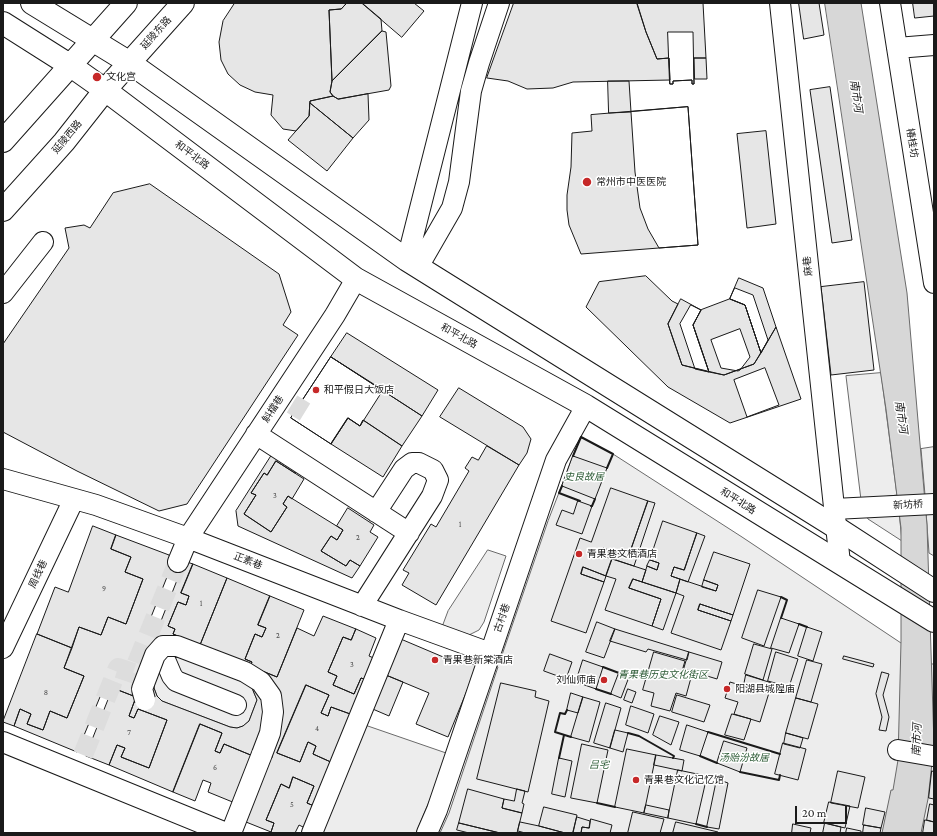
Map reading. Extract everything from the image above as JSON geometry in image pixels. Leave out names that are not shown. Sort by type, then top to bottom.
[{"type":"main road","points":[[32,3],[130,64],[412,264],[836,519],[896,566],[934,592]]},
{"type":"main road","points":[[3,141],[126,3]]},
{"type":"main road","name":"延陵东路","points":[[130,64],[134,56],[183,3]]},
{"type":"main road","name":"和平北路","points":[[3,23],[71,66],[105,90],[356,279],[586,406],[894,598],[934,621]]},
{"type":"main road","name":"延陵西路","points":[[3,210],[64,142],[105,90],[130,64]]},
{"type":"street","points":[[412,264],[472,3]]},
{"type":"street","points":[[412,264],[452,208],[459,182],[472,91],[479,63],[499,3]]},
{"type":"street","name":"麻巷","points":[[780,3],[840,563]]},
{"type":"street","name":"椿桂坊","points":[[890,3],[934,283]]},
{"type":"street","points":[[897,48],[934,45]]},
{"type":"street","points":[[3,292],[43,242]]},
{"type":"street","name":"斛檔巷","points":[[178,562],[188,538],[256,434],[286,400],[356,279]]},
{"type":"street","name":"古村巷","points":[[427,833],[437,810],[556,460],[586,406]]},
{"type":"street","points":[[256,434],[409,534]]},
{"type":"street","points":[[362,606],[432,496],[438,480],[433,470],[419,462],[412,463],[404,469],[376,512]]},
{"type":"street","name":"正素巷","points":[[3,479],[96,505],[188,538],[362,606],[490,653]]},
{"type":"street","name":"周线巷","points":[[3,648],[74,499]]},
{"type":"street","name":"新坊桥","points":[[836,519],[883,506],[934,504]]},
{"type":"street","points":[[312,833],[399,620]]},
{"type":"street","points":[[145,700],[142,689],[155,655],[163,646],[177,646],[245,672],[261,682],[271,696],[273,712],[270,732],[231,833]]},
{"type":"street","points":[[166,662],[172,676],[176,681],[236,705]]},
{"type":"street","points":[[3,742],[80,763],[226,833]]},
{"type":"street","points":[[898,750],[933,756]]},
{"type":"shaded area","points":[[881,373],[897,495],[861,500],[846,376]]},
{"type":"shaded area","name":"青果巷历史文化街区","points":[[581,437],[613,454],[742,537],[934,665],[934,833],[440,833],[449,813],[498,667],[487,662],[491,651],[502,655],[548,521]]},
{"type":"shaded area","points":[[934,447],[934,494],[925,495],[921,449]]},
{"type":"shaded area","points":[[934,511],[934,556],[929,553],[926,512]]},
{"type":"shaded area","points":[[899,512],[902,541],[868,519],[866,515]]},
{"type":"shaded area","points":[[488,550],[506,556],[484,622],[479,630],[469,635],[457,633],[442,627],[448,611]]},
{"type":"shaded area","points":[[173,657],[181,657],[248,684],[252,688],[257,700],[249,721],[243,726],[237,728],[230,727],[162,701],[157,696],[154,688],[154,680],[161,664]]},
{"type":"shaded area","points":[[362,724],[449,754],[416,833],[319,833]]},
{"type":"water","name":"南市河","points":[[825,3],[861,3],[907,293],[927,525],[934,745],[928,799],[921,833],[882,833],[891,790],[893,790],[898,760],[901,642],[901,528],[886,409]]},
{"type":"building","points":[[235,3],[347,3],[341,9],[329,10],[332,81],[330,92],[333,96],[310,101],[309,116],[296,131],[283,129],[271,115],[273,95],[255,92],[240,85],[228,74],[221,60],[219,42],[223,21]]},
{"type":"building","points":[[347,3],[362,3],[381,19],[382,31],[332,81],[329,10],[341,9]]},
{"type":"building","points":[[362,3],[414,3],[424,11],[402,37]]},
{"type":"building","points":[[514,3],[637,3],[646,32],[657,59],[669,58],[670,80],[573,82],[553,88],[527,89],[508,81],[487,78]]},
{"type":"building","points":[[637,3],[703,3],[706,58],[694,58],[694,84],[692,84],[692,80],[673,81],[673,84],[670,84],[669,58],[657,59],[646,32]]},
{"type":"building","points":[[799,3],[819,3],[824,35],[804,39]]},
{"type":"building","points":[[913,3],[934,3],[934,16],[915,18]]},
{"type":"building","points":[[382,31],[386,32],[391,86],[389,90],[338,99],[333,96],[330,92],[332,81]]},
{"type":"building","points":[[668,32],[693,32],[694,84],[692,84],[692,80],[673,81],[673,84],[670,84]]},
{"type":"building","points":[[694,58],[706,58],[707,79],[695,79]]},
{"type":"building","points":[[608,81],[629,81],[631,112],[609,113]]},
{"type":"building","points":[[830,87],[852,240],[832,243],[810,90]]},
{"type":"building","points":[[368,94],[369,120],[353,138],[310,103],[310,101],[333,96],[338,99]]},
{"type":"building","points":[[310,103],[353,138],[327,171],[288,140],[309,116]]},
{"type":"building","points":[[688,107],[698,245],[581,254],[569,225],[567,210],[567,195],[571,167],[572,133],[592,131],[591,115]]},
{"type":"building","points":[[688,107],[698,245],[659,248],[648,229],[640,208],[635,172],[631,112]]},
{"type":"building","points":[[766,131],[776,224],[747,228],[737,134]]},
{"type":"building","points":[[150,184],[279,274],[291,312],[283,325],[298,335],[187,504],[159,511],[77,471],[3,432],[3,344],[69,248],[65,228],[84,225],[90,228],[113,193]]},
{"type":"building","points":[[646,276],[672,301],[678,304],[668,324],[682,365],[724,375],[754,364],[776,327],[801,399],[730,423],[668,387],[586,307],[599,282]]},
{"type":"building","points":[[739,278],[763,288],[776,327],[761,353],[745,305],[730,299]]},
{"type":"building","points":[[864,282],[874,370],[831,375],[821,287]]},
{"type":"building","points":[[735,288],[753,295],[768,340],[761,353],[745,305],[730,299]]},
{"type":"building","points":[[681,299],[701,310],[693,325],[709,372],[682,365],[668,324]]},
{"type":"building","points":[[730,299],[745,305],[761,353],[754,364],[724,375],[709,372],[693,325],[701,310]]},
{"type":"building","points":[[691,305],[701,310],[693,325],[709,372],[695,369],[680,324]]},
{"type":"building","points":[[740,329],[750,357],[738,371],[721,368],[711,340]]},
{"type":"building","points":[[347,333],[438,390],[422,416],[331,357]]},
{"type":"building","points":[[331,357],[422,416],[402,446],[363,420],[360,426],[348,418],[331,444],[291,418]]},
{"type":"building","points":[[331,357],[383,390],[360,426],[348,418],[331,444],[291,418]]},
{"type":"building","points":[[765,368],[779,405],[747,417],[734,380]]},
{"type":"building","points":[[459,388],[523,427],[531,439],[527,453],[519,465],[440,417]]},
{"type":"building","points":[[348,418],[360,426],[363,420],[402,446],[383,477],[331,444]]},
{"type":"building","points":[[487,446],[519,465],[436,605],[402,585],[409,573],[403,570],[431,524],[436,527],[469,471],[465,468],[472,457],[478,460]]},
{"type":"building","points":[[275,450],[300,466],[295,473],[276,461],[267,475],[264,473],[251,493],[256,495],[244,514],[271,532],[287,507],[283,504],[288,496],[343,530],[337,540],[331,536],[321,551],[346,566],[350,560],[360,566],[352,578],[238,526],[236,511]]},
{"type":"building","points":[[573,456],[607,468],[595,499],[562,486]]},
{"type":"building","points":[[276,461],[304,479],[292,499],[288,496],[283,504],[287,507],[271,532],[244,514],[256,495],[251,493],[264,473],[267,475]]},
{"type":"building","points":[[611,488],[648,501],[628,557],[603,548],[601,555],[612,559],[606,576],[583,567],[581,574],[604,582],[586,633],[551,621],[580,538],[591,542]]},
{"type":"building","points":[[578,501],[592,506],[582,534],[556,525],[562,510],[573,514]]},
{"type":"building","points":[[648,501],[655,503],[634,566],[601,555],[603,548],[628,557]]},
{"type":"building","points":[[348,508],[374,525],[370,532],[378,537],[360,566],[350,560],[346,566],[321,551],[331,536],[337,540],[343,530],[337,526]]},
{"type":"building","points":[[663,521],[697,533],[684,570],[674,567],[671,576],[680,579],[676,593],[642,582],[647,566],[657,570],[659,563],[650,560]]},
{"type":"building","points":[[93,526],[116,535],[111,549],[131,557],[125,572],[143,579],[126,624],[108,617],[101,635],[79,627],[72,648],[37,634],[55,587],[68,592]]},
{"type":"building","points":[[697,533],[705,536],[688,582],[671,576],[674,567],[684,570]]},
{"type":"building","points":[[116,535],[169,555],[173,562],[149,622],[159,626],[183,565],[187,562],[193,564],[181,593],[189,596],[186,605],[178,602],[168,626],[175,629],[173,634],[200,645],[227,578],[270,596],[258,625],[266,628],[262,637],[255,634],[245,659],[252,662],[250,666],[277,677],[297,628],[314,636],[323,616],[356,629],[351,640],[343,637],[328,672],[337,676],[333,685],[354,694],[361,678],[367,680],[353,715],[331,707],[328,716],[321,713],[329,695],[306,685],[277,753],[300,762],[308,742],[316,746],[313,754],[333,763],[314,806],[307,803],[314,786],[293,777],[289,788],[281,784],[266,820],[274,823],[271,832],[246,822],[253,756],[224,744],[220,753],[215,751],[222,733],[200,724],[173,792],[109,765],[117,745],[125,748],[121,757],[149,768],[167,720],[138,709],[134,718],[129,716],[136,697],[105,685],[77,752],[14,726],[20,709],[31,714],[27,724],[43,730],[50,711],[67,718],[84,676],[64,668],[79,627],[101,635],[108,617],[126,624],[143,579],[125,572],[131,557],[111,549]],"holes":[[[173,657],[181,657],[248,684],[252,688],[257,700],[249,721],[243,726],[237,728],[230,727],[162,701],[157,696],[154,688],[154,680],[161,664]]]},
{"type":"building","points":[[714,552],[750,564],[733,615],[700,604],[698,610],[731,621],[721,650],[671,633],[684,596],[676,593],[680,579],[716,591],[718,585],[704,580]]},
{"type":"building","points":[[612,559],[646,570],[642,582],[633,579],[629,588],[661,599],[652,626],[605,610],[616,579],[606,576]]},
{"type":"building","points":[[650,560],[659,563],[657,570],[647,566]]},
{"type":"building","points":[[193,564],[227,578],[200,645],[173,634],[175,629],[168,626],[178,602],[186,605],[189,596],[181,593]]},
{"type":"building","points":[[583,567],[606,576],[604,582],[581,574]]},
{"type":"building","points":[[633,579],[676,593],[663,630],[652,626],[661,599],[629,588]]},
{"type":"building","points":[[704,580],[718,585],[716,591],[702,587]]},
{"type":"building","points":[[758,590],[781,597],[764,646],[742,638]]},
{"type":"building","points":[[270,596],[304,610],[277,677],[250,666],[252,662],[245,659],[255,634],[262,637],[266,628],[258,625]]},
{"type":"building","points":[[700,604],[733,615],[731,621],[698,610]]},
{"type":"building","points":[[781,618],[799,624],[789,653],[771,648]]},
{"type":"building","points":[[597,622],[615,629],[604,658],[586,652]]},
{"type":"building","points":[[807,627],[822,632],[813,661],[798,656]]},
{"type":"building","points":[[356,629],[376,638],[369,656],[376,659],[367,680],[361,678],[354,694],[333,685],[337,676],[328,672],[343,637],[351,640]]},
{"type":"building","points":[[615,629],[689,652],[687,660],[648,649],[646,652],[610,641]]},
{"type":"building","points":[[37,634],[72,648],[64,668],[84,676],[67,718],[50,711],[43,730],[27,724],[31,714],[20,709],[14,726],[3,722]]},
{"type":"building","points":[[396,637],[455,662],[458,658],[477,666],[448,737],[416,724],[429,693],[381,673]]},
{"type":"building","points":[[754,644],[772,649],[763,680],[745,674]]},
{"type":"building","points":[[654,652],[685,661],[682,671],[692,674],[686,696],[676,693],[670,711],[651,706],[654,693],[643,690]]},
{"type":"building","points":[[689,652],[722,662],[717,679],[684,669]]},
{"type":"building","points":[[776,652],[798,659],[789,687],[768,681]]},
{"type":"building","points":[[550,654],[572,662],[566,679],[544,671]]},
{"type":"building","points":[[844,656],[874,664],[873,667],[843,659]]},
{"type":"building","points":[[583,660],[603,667],[596,689],[576,682]]},
{"type":"building","points":[[807,660],[822,664],[811,702],[796,698]]},
{"type":"building","points":[[882,672],[889,674],[883,695],[889,717],[886,731],[879,730],[882,717],[876,694]]},
{"type":"building","points":[[381,673],[403,682],[389,716],[368,707]]},
{"type":"building","points":[[619,673],[629,677],[621,698],[611,694]]},
{"type":"building","points":[[746,675],[772,683],[760,722],[734,714],[738,702],[725,698],[730,682],[743,686]]},
{"type":"building","points":[[501,683],[536,691],[535,697],[549,701],[528,792],[477,779]]},
{"type":"building","points":[[306,685],[329,695],[321,713],[328,716],[331,707],[353,715],[333,763],[313,754],[316,746],[308,742],[300,762],[277,753]]},
{"type":"building","points":[[113,688],[136,697],[129,716],[134,718],[138,709],[167,720],[149,768],[121,757],[125,748],[117,745],[109,765],[86,756]]},
{"type":"building","points":[[628,689],[636,692],[632,703],[624,700]]},
{"type":"building","points":[[571,693],[583,697],[578,713],[567,710]]},
{"type":"building","points":[[677,695],[710,705],[704,722],[672,712]]},
{"type":"building","points":[[583,697],[600,702],[589,742],[571,737]]},
{"type":"building","points":[[796,698],[818,704],[808,739],[786,733]]},
{"type":"building","points":[[606,703],[621,708],[610,748],[594,743]]},
{"type":"building","points":[[631,706],[654,714],[648,733],[626,725]]},
{"type":"building","points":[[732,714],[751,719],[744,740],[725,735]]},
{"type":"building","points":[[660,716],[679,722],[671,745],[653,735]]},
{"type":"building","points":[[200,724],[222,733],[215,751],[220,753],[224,744],[253,756],[235,803],[208,792],[211,783],[203,780],[195,801],[173,792]]},
{"type":"building","points":[[687,725],[708,732],[700,756],[680,750]]},
{"type":"building","points":[[615,730],[628,733],[623,752],[610,748]]},
{"type":"building","points":[[786,733],[803,738],[800,748],[784,744]]},
{"type":"building","points":[[724,741],[747,748],[740,772],[717,763]]},
{"type":"building","points":[[783,743],[806,749],[798,780],[775,774]]},
{"type":"building","points":[[582,744],[608,750],[597,803],[571,798]]},
{"type":"building","points":[[627,749],[656,755],[644,813],[615,807]]},
{"type":"building","points":[[656,755],[684,760],[682,771],[654,765]]},
{"type":"building","points":[[559,758],[572,761],[565,797],[552,794]]},
{"type":"building","points":[[678,770],[707,776],[696,824],[668,818]]},
{"type":"building","points":[[838,771],[865,777],[858,808],[831,803]]},
{"type":"building","points":[[932,771],[934,772],[934,799],[929,798]]},
{"type":"building","points":[[293,777],[314,786],[307,803],[314,806],[305,828],[299,825],[295,833],[272,833],[274,823],[266,820],[281,784],[289,788]]},
{"type":"building","points":[[717,779],[728,783],[719,829],[707,827]]},
{"type":"building","points":[[468,789],[504,799],[502,808],[522,813],[517,833],[500,833],[459,823]]},
{"type":"building","points":[[517,789],[525,791],[522,803],[524,804],[522,813],[502,808],[504,799],[514,801]]},
{"type":"building","points":[[829,802],[850,806],[845,828],[824,823]]},
{"type":"building","points":[[930,804],[934,805],[934,822],[927,820]]},
{"type":"building","points":[[646,805],[669,810],[668,818],[644,813]]},
{"type":"building","points":[[544,807],[577,815],[573,833],[565,833],[539,826]]},
{"type":"building","points":[[866,808],[885,812],[881,828],[863,825]]},
{"type":"building","points":[[633,812],[664,819],[660,833],[628,833]]},
{"type":"building","points":[[577,817],[590,821],[589,828],[582,827],[581,833],[573,833]]},
{"type":"building","points":[[591,819],[612,825],[610,833],[581,833],[582,827],[589,828]]},
{"type":"building","points":[[925,820],[934,822],[934,833],[923,833]]},
{"type":"building","points":[[520,822],[565,833],[525,833],[518,831]]},
{"type":"building","points":[[676,822],[718,832],[673,833]]},
{"type":"building","points":[[459,823],[500,833],[469,833],[457,830]]},
{"type":"building","points":[[825,823],[841,827],[840,833],[823,833]]},
{"type":"building","points":[[793,824],[811,828],[810,833],[792,833]]},
{"type":"building","points":[[864,825],[881,828],[880,833],[863,833]]},
{"type":"building","points":[[847,828],[861,831],[861,833],[846,833]]},
{"type":"tunnel","points":[[292,404],[305,412]]},
{"type":"tunnel","points":[[83,755],[118,668],[133,673],[178,562]]},
{"type":"wall","points":[[573,456],[581,437],[613,454],[607,468]]},
{"type":"wall","points":[[562,486],[559,493],[580,501]]},
{"type":"wall","points":[[591,506],[595,499]]},
{"type":"wall","points":[[781,597],[787,600],[781,618]]},
{"type":"wall","points":[[799,624],[807,627]]},
{"type":"wall","points":[[603,667],[619,673]]},
{"type":"wall","points":[[596,689],[611,694]]},
{"type":"wall","points":[[567,710],[565,714],[560,713],[555,732],[571,737]]},
{"type":"wall","points":[[708,732],[780,754]]},
{"type":"wall","points":[[628,733],[639,736],[674,756],[673,758]]},
{"type":"wall","points":[[559,758],[564,735]]},
{"type":"wall","points":[[700,756],[717,763]]},
{"type":"wall","points":[[740,772],[779,780],[780,775]]},
{"type":"wall","points":[[707,776],[717,779]]},
{"type":"wall","points":[[597,803],[615,807]]},
{"type":"wall","points":[[696,824],[707,827]]},
{"type":"place","name":"文化宫","points":[[97,77]]},
{"type":"place","name":"常州市中医医院","points":[[587,182]]},
{"type":"place","name":"和平假日大饭店","points":[[316,390]]},
{"type":"place","name":"青果巷文栖酒店","points":[[579,554]]},
{"type":"place","name":"青果巷新棠酒店","points":[[435,660]]},
{"type":"place","name":"刘仙师庙","points":[[604,680]]},
{"type":"place","name":"阳湖县城隍庙","points":[[727,689]]},
{"type":"place","name":"青果巷文化记忆馆","points":[[636,780]]},
{"type":"park label","name":"史良故居","points":[[584,477]]},
{"type":"park label","name":"汤贻汾故居","points":[[744,758]]},
{"type":"park label","name":"吕宅","points":[[599,765]]}]
